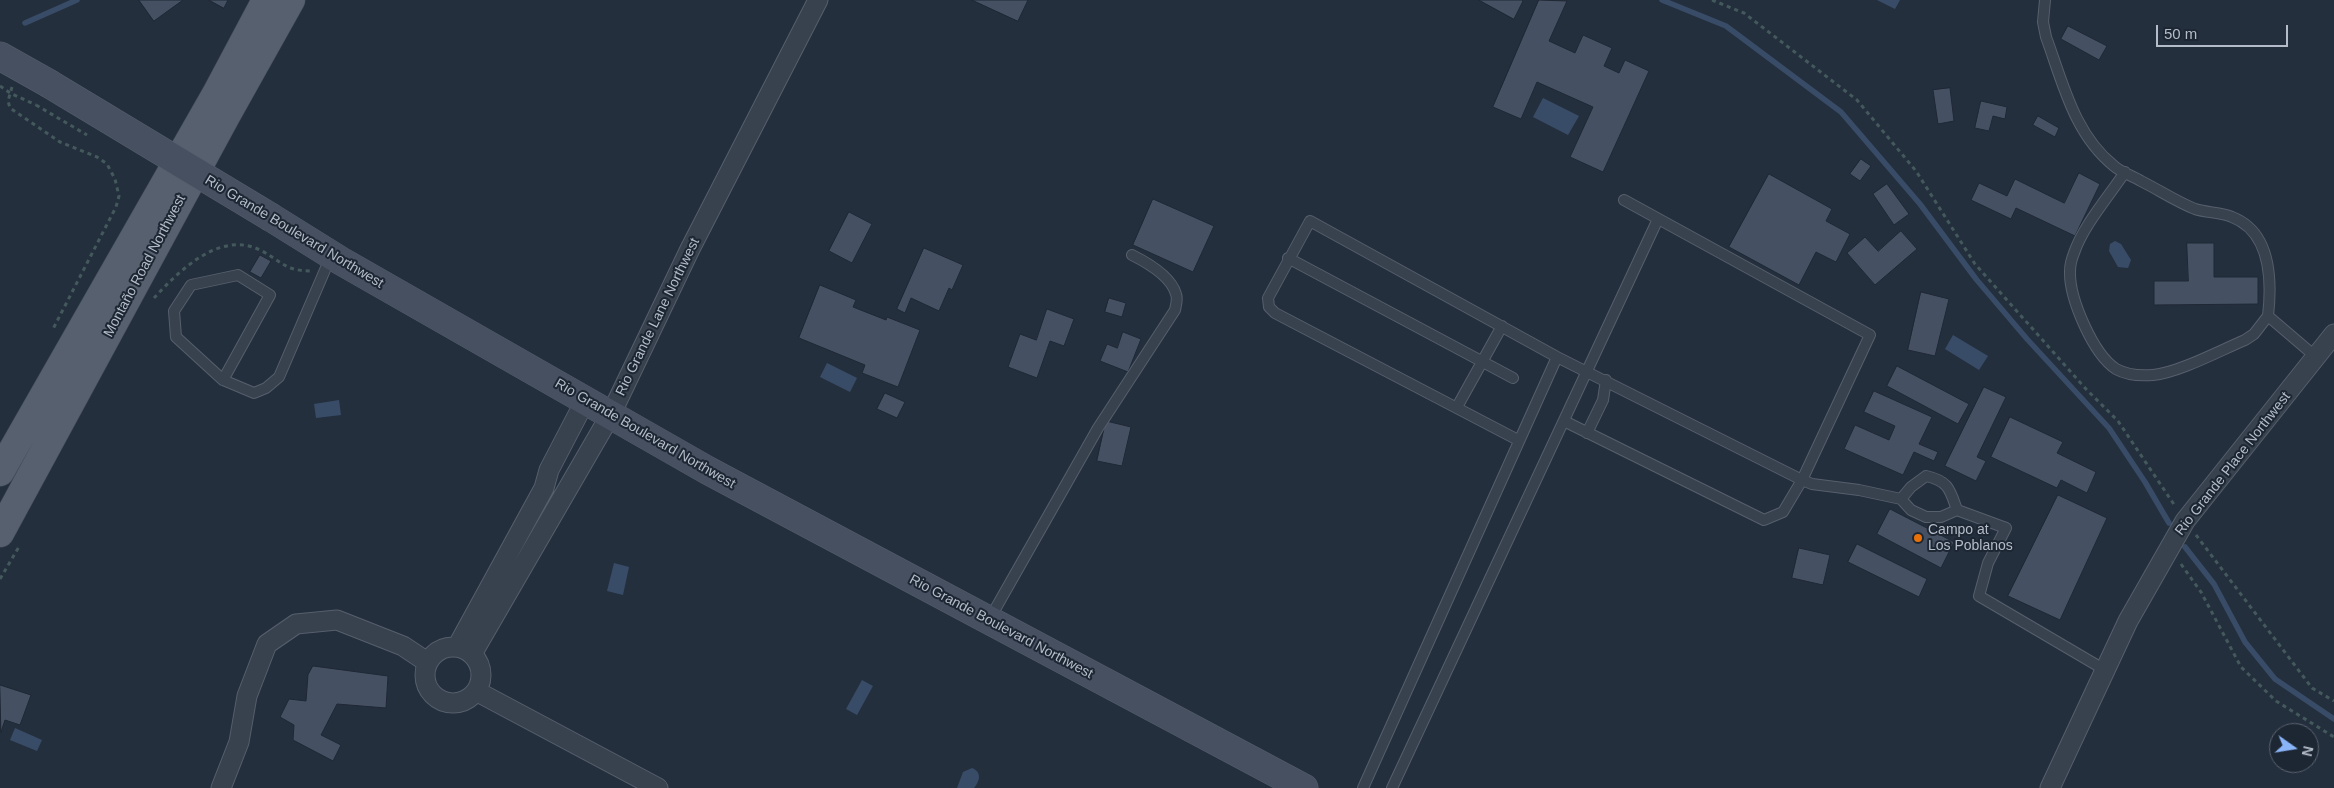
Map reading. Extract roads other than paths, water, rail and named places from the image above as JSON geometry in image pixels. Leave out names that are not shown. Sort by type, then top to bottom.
[{"type":"main road","name":"Montaño Road Northwest","points":[[0,472],[216,94],[266,0]]},
{"type":"main road","name":"Montaño Road Northwest","points":[[11,538],[226,116],[291,0]]},
{"type":"street","name":"Rio Grande Lane Northwest","points":[[465,651],[525,562],[611,414],[690,249],[818,0]]},
{"type":"street","name":"Rio Grande Boulevard Northwest","points":[[0,56],[42,94],[272,218],[321,263],[586,399],[738,488],[1304,788]]},
{"type":"street","name":"Rio Grande Place Northwest","points":[[2050,788],[2128,621],[2185,521],[2334,334]]},
{"type":"street","points":[[465,651],[508,554],[544,488],[549,470],[586,399]]},
{"type":"street","points":[[221,788],[239,742],[247,696],[267,644],[296,624],[337,620],[403,646],[427,662]]},
{"type":"street","points":[[449,646],[465,651],[481,672],[481,680],[476,691],[470,698],[457,703],[445,702],[434,697],[427,688],[424,674],[427,662],[438,650],[449,646]]},
{"type":"street","points":[[476,691],[658,788]]},
{"type":"lane","points":[[2045,0],[2042,22],[2046,37],[2080,126],[2102,154],[2116,168],[2125,172],[2196,209],[2232,217],[2250,227],[2264,251],[2270,290],[2268,316],[2254,334],[2246,340],[2156,375],[2139,375],[2115,368],[2101,353],[2084,325],[2075,302],[2070,270],[2075,251],[2085,232],[2125,172]]},
{"type":"lane","points":[[1564,421],[1764,520],[1783,512],[1802,480],[1870,335],[1624,200]]},
{"type":"lane","points":[[1392,788],[1658,219]]},
{"type":"lane","points":[[1518,440],[1275,312],[1269,307],[1268,298],[1288,258],[1310,221],[1558,357],[1802,480],[1812,484],[1859,490],[1901,499],[1911,510],[1926,517],[1941,517],[1957,510],[2006,528],[1988,564],[1979,596],[2105,670]]},
{"type":"lane","points":[[989,621],[1098,428],[1175,310],[1177,296],[1171,283],[1147,262],[1132,255]]},
{"type":"lane","points":[[1288,258],[1513,378]]},
{"type":"lane","points":[[223,380],[270,295],[238,275],[191,285],[174,310],[176,337],[223,380],[254,392],[266,388],[279,378],[321,263]]},
{"type":"lane","points":[[2268,316],[2316,357]]},
{"type":"lane","points":[[1457,408],[1502,326]]},
{"type":"lane","points":[[1363,788],[1518,440],[1558,357]]},
{"type":"lane","points":[[1587,433],[1603,400],[1606,380]]},
{"type":"lane","points":[[1901,499],[1926,476],[1940,479],[1949,487],[1957,510]]},
{"type":"lane","points":[[508,554],[525,562]]},
{"type":"water","points":[[1877,0],[1900,0],[1895,9]]},
{"type":"water","points":[[1543,98],[1579,116],[1568,135],[1533,117]]},
{"type":"water","points":[[2115,241],[2121,244],[2131,260],[2128,268],[2118,267],[2109,251],[2110,244]]},
{"type":"water","points":[[1953,335],[1988,356],[1979,370],[1945,349]]},
{"type":"water","points":[[827,363],[857,378],[850,392],[820,377]]},
{"type":"water","points":[[339,400],[341,415],[316,418],[314,404]]},
{"type":"water","points":[[614,563],[629,567],[623,595],[607,591]]},
{"type":"water","points":[[862,680],[873,686],[857,715],[846,709]]},
{"type":"water","points":[[15,728],[42,740],[37,751],[10,740]]},
{"type":"water","points":[[972,768],[979,774],[979,780],[974,788],[957,788],[963,772]]},
{"type":"waterway","points":[[25,23],[77,0]]},
{"type":"waterway","points":[[1662,0],[1726,26],[1841,112],[1920,204],[1976,279],[2027,339],[2109,428],[2145,482],[2169,523]]},
{"type":"waterway","points":[[2185,547],[2214,584],[2245,642],[2275,679],[2334,719]]},
{"type":"place","name":"Campo at Los Poblanos","points":[[1918,538]]}]
